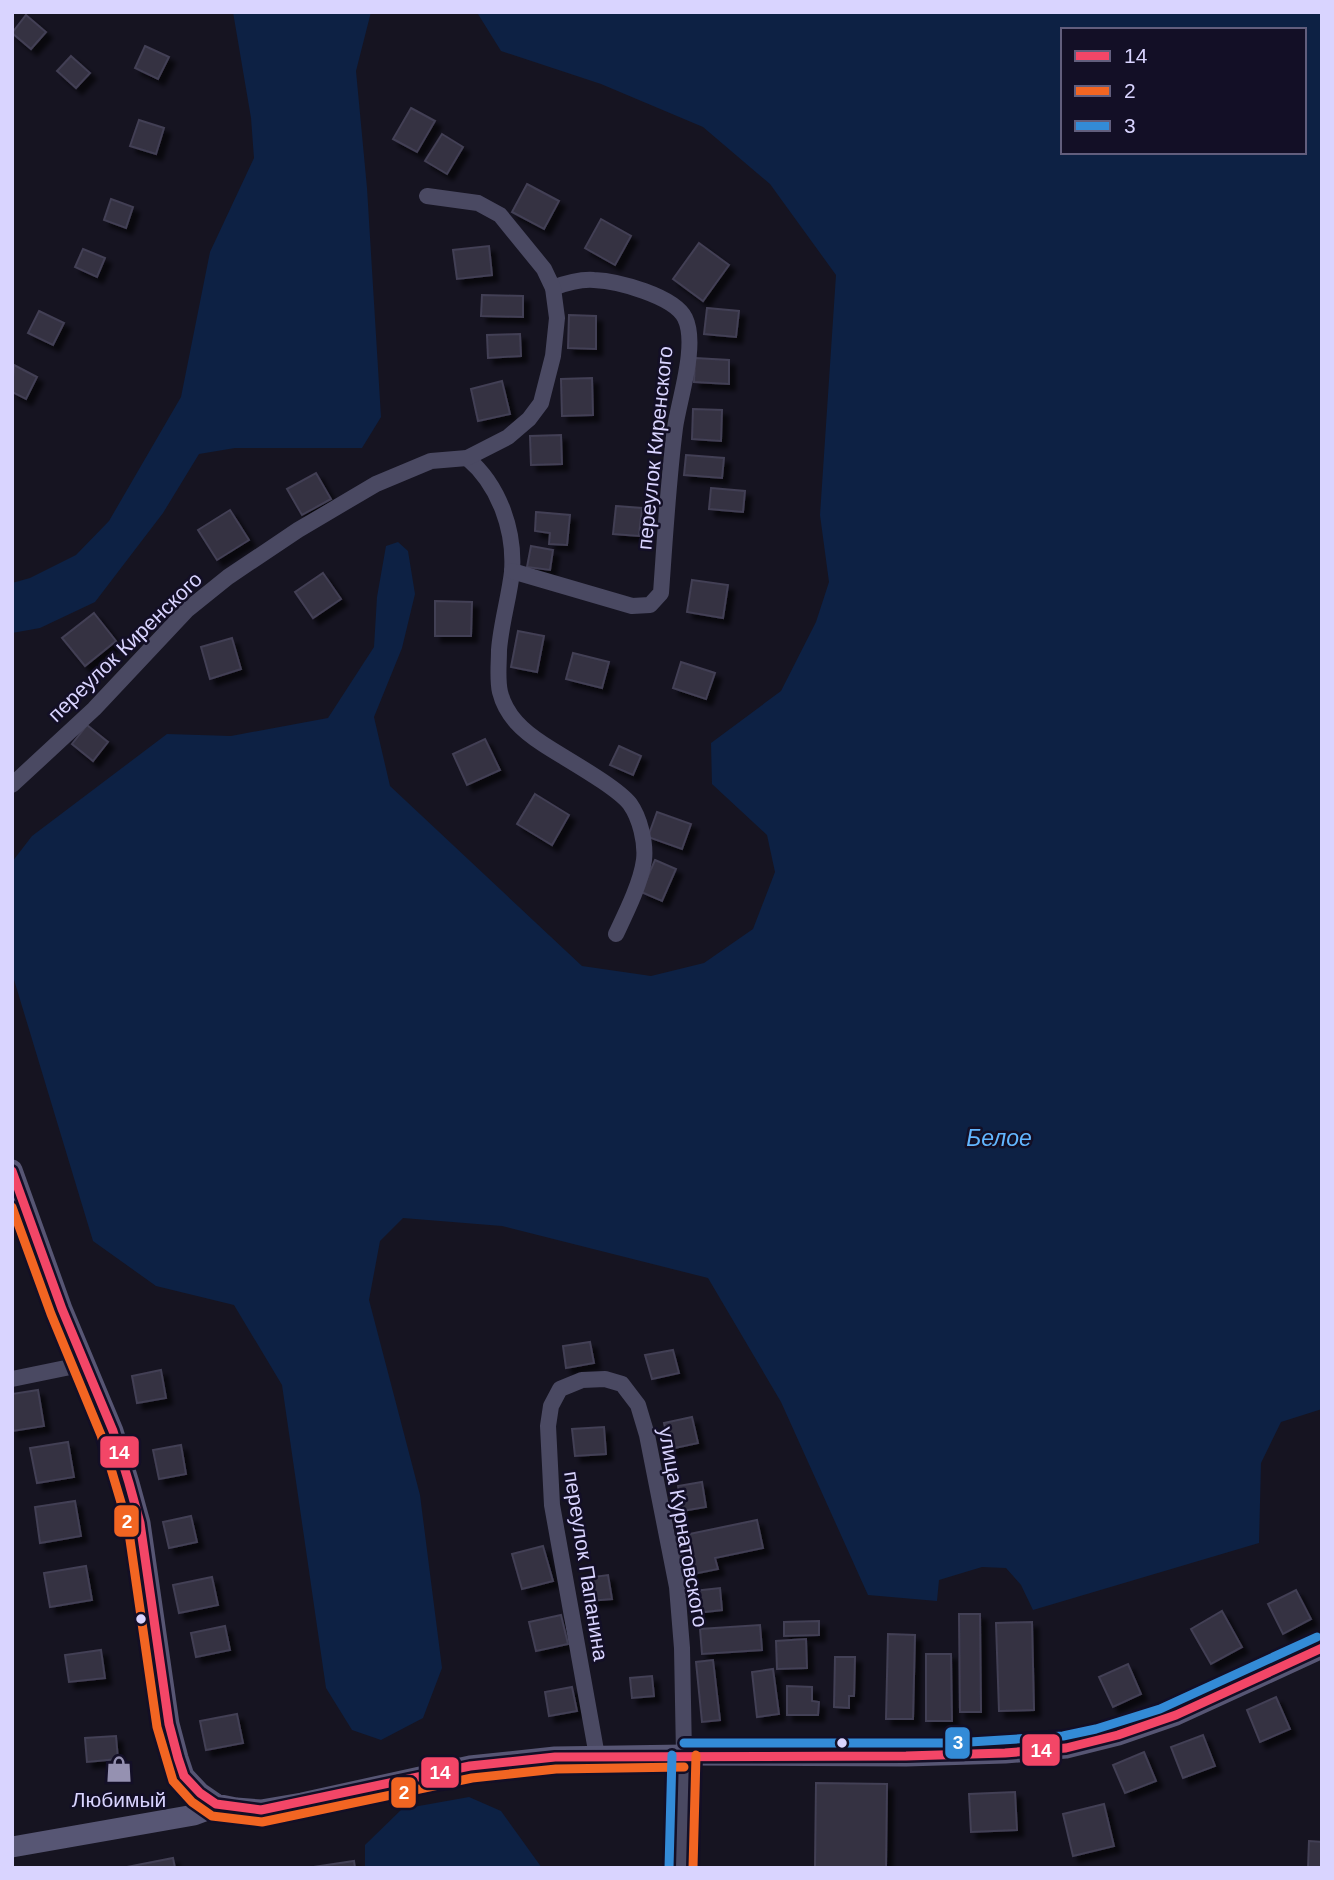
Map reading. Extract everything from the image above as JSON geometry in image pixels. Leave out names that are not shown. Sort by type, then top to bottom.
[{"type":"street","points":[[427,196],[478,203],[500,215],[544,269],[552,288]]},
{"type":"street","name":"переулок Киренского","points":[[12,785],[94,709],[187,610],[228,577],[298,530],[376,484],[431,461],[467,458],[508,437],[529,419],[541,403],[553,356],[557,318],[552,288],[572,281],[595,280],[647,292],[677,306],[685,318],[689,332],[675,428],[661,593],[650,605],[632,606],[512,571]]},
{"type":"street","points":[[467,458],[482,470],[496,492],[512,547],[512,571],[500,635],[498,670],[500,691],[508,713],[528,735],[616,791],[629,803],[637,817],[644,861],[616,934]]},
{"type":"street","points":[[12,1170],[34,1236],[113,1431],[140,1523],[169,1724],[177,1759],[184,1776],[200,1793],[216,1804],[261,1810],[470,1766],[555,1757],[906,1756],[1066,1748],[1118,1735],[1176,1715],[1322,1648]]},
{"type":"street","points":[[12,1379],[85,1364]]},
{"type":"street","name":"улица Курнатовского","points":[[605,1379],[622,1384],[638,1405],[647,1435],[677,1587],[682,1648],[684,1755],[681,1868]]},
{"type":"street","name":"переулок Папанина","points":[[597,1756],[552,1504],[548,1426],[551,1406],[559,1389],[582,1380],[605,1379]]},
{"type":"street","points":[[12,1847],[194,1815],[216,1804]]},
{"type":"water","points":[[233,12],[371,12],[356,71],[367,188],[381,417],[362,448],[235,448],[199,454],[163,513],[95,602],[40,628],[12,633],[12,583],[30,578],[76,555],[109,521],[181,397],[210,252],[254,158],[251,118]]},
{"type":"water","name":"Белое","points":[[472,12],[1322,12],[1322,1409],[1281,1422],[1261,1463],[1259,1543],[1033,1610],[1021,1585],[1006,1568],[982,1567],[939,1580],[937,1601],[868,1595],[781,1402],[708,1278],[502,1226],[403,1218],[380,1241],[369,1300],[420,1495],[442,1668],[423,1718],[381,1740],[352,1730],[326,1688],[282,1385],[234,1305],[156,1286],[93,1241],[12,973],[12,862],[32,836],[167,734],[231,736],[328,718],[374,647],[377,597],[386,546],[398,542],[408,551],[415,594],[402,648],[374,717],[390,786],[582,966],[651,976],[704,963],[753,929],[775,872],[767,835],[712,784],[711,743],[781,691],[816,622],[829,582],[820,515],[836,275],[770,184],[703,127],[601,84],[501,51],[478,14]]},
{"type":"water","points":[[469,1797],[501,1811],[542,1868],[365,1868],[365,1845],[402,1809]]},
{"type":"building","points":[[26,15],[46,32],[31,49],[12,33]]},
{"type":"building","points":[[145,46],[169,57],[158,79],[135,68]]},
{"type":"building","points":[[71,56],[90,73],[76,88],[57,71]]},
{"type":"building","points":[[411,108],[435,121],[417,152],[393,139]]},
{"type":"building","points":[[139,120],[164,128],[156,154],[130,146]]},
{"type":"building","points":[[442,134],[463,147],[447,174],[425,161]]},
{"type":"building","points":[[527,184],[559,201],[544,229],[512,212]]},
{"type":"building","points":[[111,199],[133,207],[126,228],[104,220]]},
{"type":"building","points":[[601,219],[631,236],[615,265],[585,248]]},
{"type":"building","points":[[699,243],[729,265],[703,301],[673,279]]},
{"type":"building","points":[[489,246],[492,275],[457,279],[453,250]]},
{"type":"building","points":[[83,249],[105,258],[97,277],[75,267]]},
{"type":"building","points":[[482,295],[523,296],[523,317],[481,316]]},
{"type":"building","points":[[707,308],[739,311],[736,337],[704,334]]},
{"type":"building","points":[[39,311],[64,323],[53,345],[28,333]]},
{"type":"building","points":[[569,315],[596,316],[596,349],[568,348]]},
{"type":"building","points":[[520,334],[521,356],[488,358],[487,335]]},
{"type":"building","points":[[695,358],[729,360],[729,384],[694,382]]},
{"type":"building","points":[[14,365],[37,377],[26,399],[12,392]]},
{"type":"building","points":[[592,378],[593,415],[562,416],[561,379]]},
{"type":"building","points":[[502,381],[510,414],[478,421],[471,389]]},
{"type":"building","points":[[693,409],[722,410],[721,441],[692,439]]},
{"type":"building","points":[[561,435],[562,464],[531,465],[530,436]]},
{"type":"building","points":[[686,455],[724,458],[722,478],[684,475]]},
{"type":"building","points":[[316,473],[331,499],[302,515],[287,489]]},
{"type":"building","points":[[711,488],[745,491],[743,512],[709,509]]},
{"type":"building","points":[[616,506],[642,508],[639,536],[613,534]]},
{"type":"building","points":[[230,510],[249,540],[217,560],[198,530]]},
{"type":"building","points":[[536,512],[570,515],[567,545],[549,544],[550,533],[535,531]]},
{"type":"building","points":[[531,546],[553,550],[550,570],[527,567]]},
{"type":"building","points":[[323,573],[341,599],[313,618],[295,592]]},
{"type":"building","points":[[692,580],[728,585],[723,618],[687,612]]},
{"type":"building","points":[[435,601],[472,602],[471,636],[435,636]]},
{"type":"building","points":[[94,613],[116,641],[85,666],[62,638]]},
{"type":"building","points":[[518,631],[544,636],[537,672],[511,667]]},
{"type":"building","points":[[232,638],[241,669],[210,679],[201,647]]},
{"type":"building","points":[[573,653],[609,662],[602,688],[566,679]]},
{"type":"building","points":[[681,662],[715,673],[706,699],[673,688]]},
{"type":"building","points":[[87,725],[108,742],[93,761],[72,744]]},
{"type":"building","points":[[485,739],[500,770],[467,785],[453,754]]},
{"type":"building","points":[[619,746],[641,756],[633,775],[610,765]]},
{"type":"building","points":[[535,794],[569,815],[552,845],[517,824]]},
{"type":"building","points":[[657,812],[691,824],[682,849],[648,837]]},
{"type":"building","points":[[655,860],[676,869],[662,901],[641,892]]},
{"type":"building","points":[[590,1342],[594,1363],[566,1368],[563,1346]]},
{"type":"building","points":[[673,1350],[679,1373],[652,1379],[645,1355]]},
{"type":"building","points":[[161,1370],[166,1398],[137,1403],[132,1376]]},
{"type":"building","points":[[38,1390],[44,1426],[12,1431],[12,1394]]},
{"type":"building","points":[[692,1417],[698,1443],[670,1449],[664,1423]]},
{"type":"building","points":[[604,1427],[606,1454],[575,1456],[572,1429]]},
{"type":"building","points":[[68,1442],[74,1477],[37,1483],[30,1448]]},
{"type":"building","points":[[181,1445],[186,1474],[159,1479],[153,1450]]},
{"type":"building","points":[[702,1482],[706,1507],[682,1511],[678,1486]]},
{"type":"building","points":[[75,1501],[81,1536],[40,1543],[35,1507]]},
{"type":"building","points":[[191,1516],[197,1542],[169,1548],[163,1522]]},
{"type":"building","points":[[757,1520],[763,1548],[715,1558],[718,1569],[683,1576],[675,1537]]},
{"type":"building","points":[[543,1546],[553,1581],[522,1589],[512,1554]]},
{"type":"building","points":[[86,1566],[92,1600],[50,1607],[44,1573]]},
{"type":"building","points":[[608,1575],[612,1599],[589,1601],[586,1578]]},
{"type":"building","points":[[212,1577],[218,1605],[179,1613],[173,1585]]},
{"type":"building","points":[[720,1588],[722,1610],[697,1613],[694,1591]]},
{"type":"building","points":[[1296,1590],[1311,1619],[1283,1634],[1268,1604]]},
{"type":"building","points":[[1222,1611],[1242,1647],[1211,1664],[1191,1629]]},
{"type":"building","points":[[959,1614],[980,1614],[981,1712],[960,1712]]},
{"type":"building","points":[[561,1615],[568,1644],[536,1651],[529,1622]]},
{"type":"building","points":[[819,1621],[819,1635],[784,1636],[784,1622]]},
{"type":"building","points":[[1032,1622],[1034,1710],[999,1711],[996,1623]]},
{"type":"building","points":[[760,1625],[762,1650],[702,1654],[700,1629]]},
{"type":"building","points":[[225,1626],[230,1650],[196,1657],[191,1633]]},
{"type":"building","points":[[888,1634],[915,1635],[913,1719],[886,1719]]},
{"type":"building","points":[[806,1639],[807,1668],[777,1669],[776,1641]]},
{"type":"building","points":[[101,1650],[105,1678],[69,1682],[65,1655]]},
{"type":"building","points":[[926,1654],[951,1654],[952,1721],[926,1721]]},
{"type":"building","points":[[835,1657],[855,1657],[854,1696],[849,1696],[849,1708],[834,1707]]},
{"type":"building","points":[[713,1660],[720,1720],[702,1722],[696,1662]]},
{"type":"building","points":[[1128,1664],[1141,1694],[1113,1707],[1099,1677]]},
{"type":"building","points":[[773,1669],[779,1714],[757,1717],[752,1672]]},
{"type":"building","points":[[652,1676],[654,1696],[632,1698],[630,1678]]},
{"type":"building","points":[[787,1686],[812,1687],[812,1701],[819,1702],[818,1715],[787,1715]]},
{"type":"building","points":[[572,1687],[577,1711],[549,1716],[545,1692]]},
{"type":"building","points":[[1276,1697],[1290,1729],[1260,1742],[1247,1710]]},
{"type":"building","points":[[237,1714],[243,1743],[206,1750],[200,1721]]},
{"type":"building","points":[[1203,1735],[1215,1766],[1183,1778],[1171,1747]]},
{"type":"building","points":[[116,1736],[118,1759],[87,1762],[85,1738]]},
{"type":"building","points":[[1144,1752],[1156,1781],[1125,1793],[1113,1765]]},
{"type":"building","points":[[816,1783],[887,1784],[886,1868],[815,1868]]},
{"type":"building","points":[[1015,1792],[1017,1830],[971,1832],[969,1794]]},
{"type":"building","points":[[1104,1804],[1114,1846],[1073,1856],[1063,1814]]},
{"type":"building","points":[[1309,1841],[1322,1842],[1322,1868],[1308,1868]]},
{"type":"building","points":[[173,1858],[175,1868],[122,1868]]},
{"type":"building","points":[[354,1861],[355,1868],[307,1868]]},
{"type":"transit line","name":"14","points":[[12,1171],[62,1309],[113,1431],[129,1483],[140,1523],[169,1724],[178,1758],[184,1776],[200,1793],[216,1804],[261,1810],[470,1766],[555,1757],[906,1756],[1066,1748],[1118,1735],[1176,1715],[1322,1648]]},
{"type":"transit line","name":"2","points":[[12,1207],[51,1314],[101,1435],[128,1526],[157,1727],[173,1781],[192,1802],[212,1816],[262,1822],[472,1778],[556,1769],[684,1767]]},
{"type":"transit line","name":"3","points":[[684,1743],[954,1743],[1063,1736],[1096,1729],[1160,1709],[1317,1637]]},
{"type":"transit line","name":"3","points":[[669,1868],[672,1755]]},
{"type":"transit line","name":"2","points":[[693,1868],[696,1755]]},
{"type":"place","name":"Любимый","points":[[119,1769]]}]
